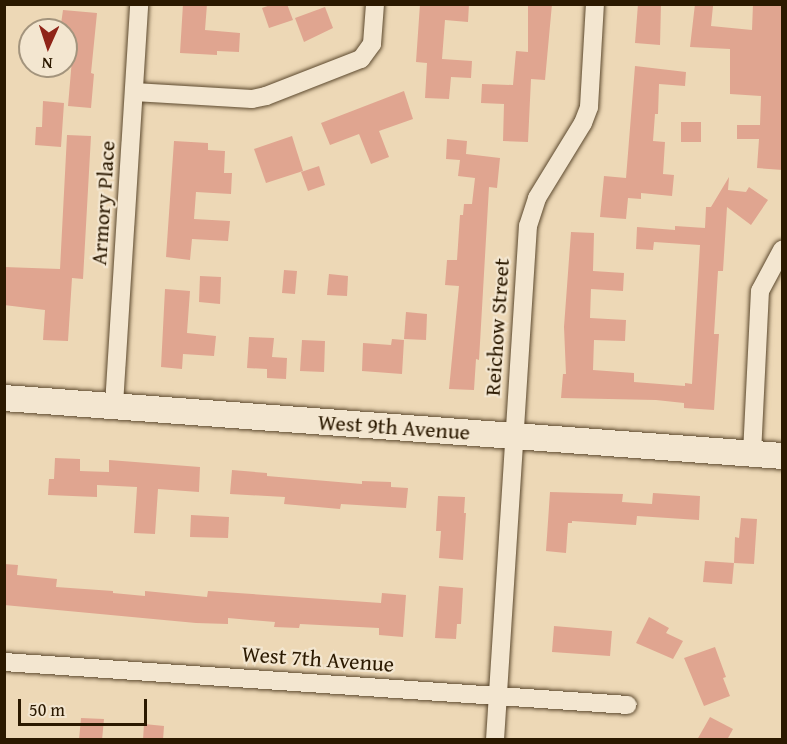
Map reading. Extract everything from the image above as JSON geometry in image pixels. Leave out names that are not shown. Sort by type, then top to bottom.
[{"type":"main road","name":"West 9th Avenue","points":[[4,398],[783,456]]},
{"type":"street","name":"Armory Place","points":[[114,405],[139,4]]},
{"type":"street","points":[[134,92],[252,99],[266,96],[361,59],[372,44],[375,4]]},
{"type":"street","name":"Reichow Street","points":[[495,740],[528,226],[537,198],[583,123],[589,107],[595,4]]},
{"type":"street","points":[[752,454],[760,291],[783,250]]},
{"type":"street","name":"West 7th Avenue","points":[[4,662],[628,705]]},
{"type":"building","points":[[183,4],[207,4],[205,30],[240,33],[239,52],[217,51],[217,55],[180,53]]},
{"type":"building","points":[[273,4],[287,4],[293,20],[269,28],[262,8]]},
{"type":"building","points":[[420,4],[469,4],[468,22],[445,20],[442,59],[472,61],[471,78],[451,77],[449,99],[425,98],[427,63],[416,62]]},
{"type":"building","points":[[528,4],[552,4],[545,80],[531,79],[528,142],[503,141],[504,104],[481,103],[482,84],[513,85],[516,51],[528,52]]},
{"type":"building","points":[[638,4],[661,4],[660,45],[635,43]]},
{"type":"building","points":[[695,4],[713,6],[711,26],[752,30],[753,4],[783,4],[783,170],[757,168],[759,139],[737,139],[737,125],[760,125],[761,96],[730,94],[730,49],[690,47]]},
{"type":"building","points":[[325,7],[333,28],[304,42],[295,18]]},
{"type":"building","points":[[63,10],[97,13],[91,73],[94,74],[91,108],[68,106],[70,78],[78,78],[78,18],[62,18]]},
{"type":"building","points":[[635,66],[686,72],[685,86],[659,84],[658,114],[655,114],[653,141],[665,142],[663,174],[674,175],[672,196],[641,193],[641,199],[628,198],[626,219],[600,217],[604,176],[626,178]]},
{"type":"building","points":[[404,91],[413,119],[379,131],[389,157],[371,164],[359,134],[330,145],[321,123]]},
{"type":"building","points":[[43,101],[64,103],[61,147],[35,145],[36,127],[42,127]]},
{"type":"building","points":[[681,122],[701,122],[701,142],[681,142]]},
{"type":"building","points":[[67,135],[91,136],[83,279],[72,278],[68,341],[43,340],[45,310],[4,305],[4,267],[60,269]]},
{"type":"building","points":[[292,136],[303,171],[266,183],[254,149]]},
{"type":"building","points":[[447,139],[467,141],[466,154],[500,158],[497,188],[489,187],[479,360],[476,359],[474,390],[449,389],[459,286],[445,285],[447,260],[457,260],[460,215],[463,215],[464,204],[472,204],[475,178],[458,176],[460,160],[446,159]]},
{"type":"building","points":[[174,141],[208,143],[208,150],[225,151],[224,173],[232,173],[231,194],[196,192],[194,219],[230,221],[228,241],[192,239],[190,260],[166,257]]},
{"type":"building","points":[[319,166],[325,185],[308,191],[301,172]]},
{"type":"building","points":[[729,177],[728,190],[746,192],[749,187],[768,200],[751,225],[727,207],[723,271],[718,271],[714,334],[719,334],[714,410],[684,408],[684,403],[656,400],[561,398],[563,374],[566,374],[564,327],[571,232],[594,233],[593,271],[624,273],[623,291],[591,289],[590,318],[626,320],[625,341],[594,340],[593,370],[634,373],[634,382],[685,386],[685,383],[692,384],[700,245],[654,242],[653,250],[636,249],[637,227],[675,230],[675,226],[705,228],[706,207],[711,207]]},
{"type":"building","points":[[284,270],[297,271],[295,294],[282,293]]},
{"type":"building","points":[[329,274],[348,276],[347,296],[327,295]]},
{"type":"building","points":[[200,276],[221,277],[220,304],[199,302]]},
{"type":"building","points":[[165,289],[190,291],[187,333],[216,336],[214,356],[183,354],[182,369],[161,367]]},
{"type":"building","points":[[406,312],[427,314],[426,340],[404,339]]},
{"type":"building","points":[[249,337],[274,338],[272,357],[287,358],[286,379],[267,378],[267,369],[247,368]]},
{"type":"building","points":[[392,339],[404,340],[402,374],[362,371],[363,343],[391,345]]},
{"type":"building","points":[[302,340],[325,341],[324,372],[300,371]]},
{"type":"building","points":[[55,458],[80,459],[80,471],[109,472],[109,460],[200,467],[199,492],[158,489],[155,534],[134,533],[137,487],[97,485],[97,497],[48,495],[49,479],[54,479]]},
{"type":"building","points":[[232,470],[267,473],[267,476],[362,484],[362,481],[391,482],[391,487],[408,488],[406,508],[341,504],[340,509],[284,504],[285,497],[230,494]]},
{"type":"building","points":[[550,492],[623,494],[622,502],[652,504],[653,493],[700,496],[699,520],[637,516],[636,525],[572,521],[568,523],[566,553],[546,551]]},
{"type":"building","points":[[438,496],[465,497],[463,560],[439,558],[441,531],[436,531]]},
{"type":"building","points":[[191,515],[229,517],[228,538],[190,537]]},
{"type":"building","points":[[741,518],[757,519],[754,564],[734,563],[735,537],[739,538]]},
{"type":"building","points":[[705,561],[734,563],[732,584],[703,582]]},
{"type":"building","points":[[4,564],[18,565],[17,575],[57,579],[56,587],[145,596],[145,591],[207,597],[208,591],[381,603],[382,593],[406,595],[403,637],[379,635],[379,628],[300,624],[299,628],[274,627],[275,622],[228,618],[228,624],[196,623],[4,605]]},
{"type":"building","points":[[439,586],[463,588],[461,624],[457,624],[456,639],[435,638]]},
{"type":"building","points":[[649,617],[669,628],[666,633],[683,641],[673,659],[636,643]]},
{"type":"building","points":[[554,626],[612,631],[610,656],[552,652]]},
{"type":"building","points":[[715,647],[730,696],[704,706],[684,658]]},
{"type":"building","points":[[710,717],[733,729],[727,740],[697,740]]},
{"type":"building","points":[[81,718],[104,719],[102,740],[79,740]]},
{"type":"building","points":[[144,724],[164,726],[163,740],[143,740]]}]
